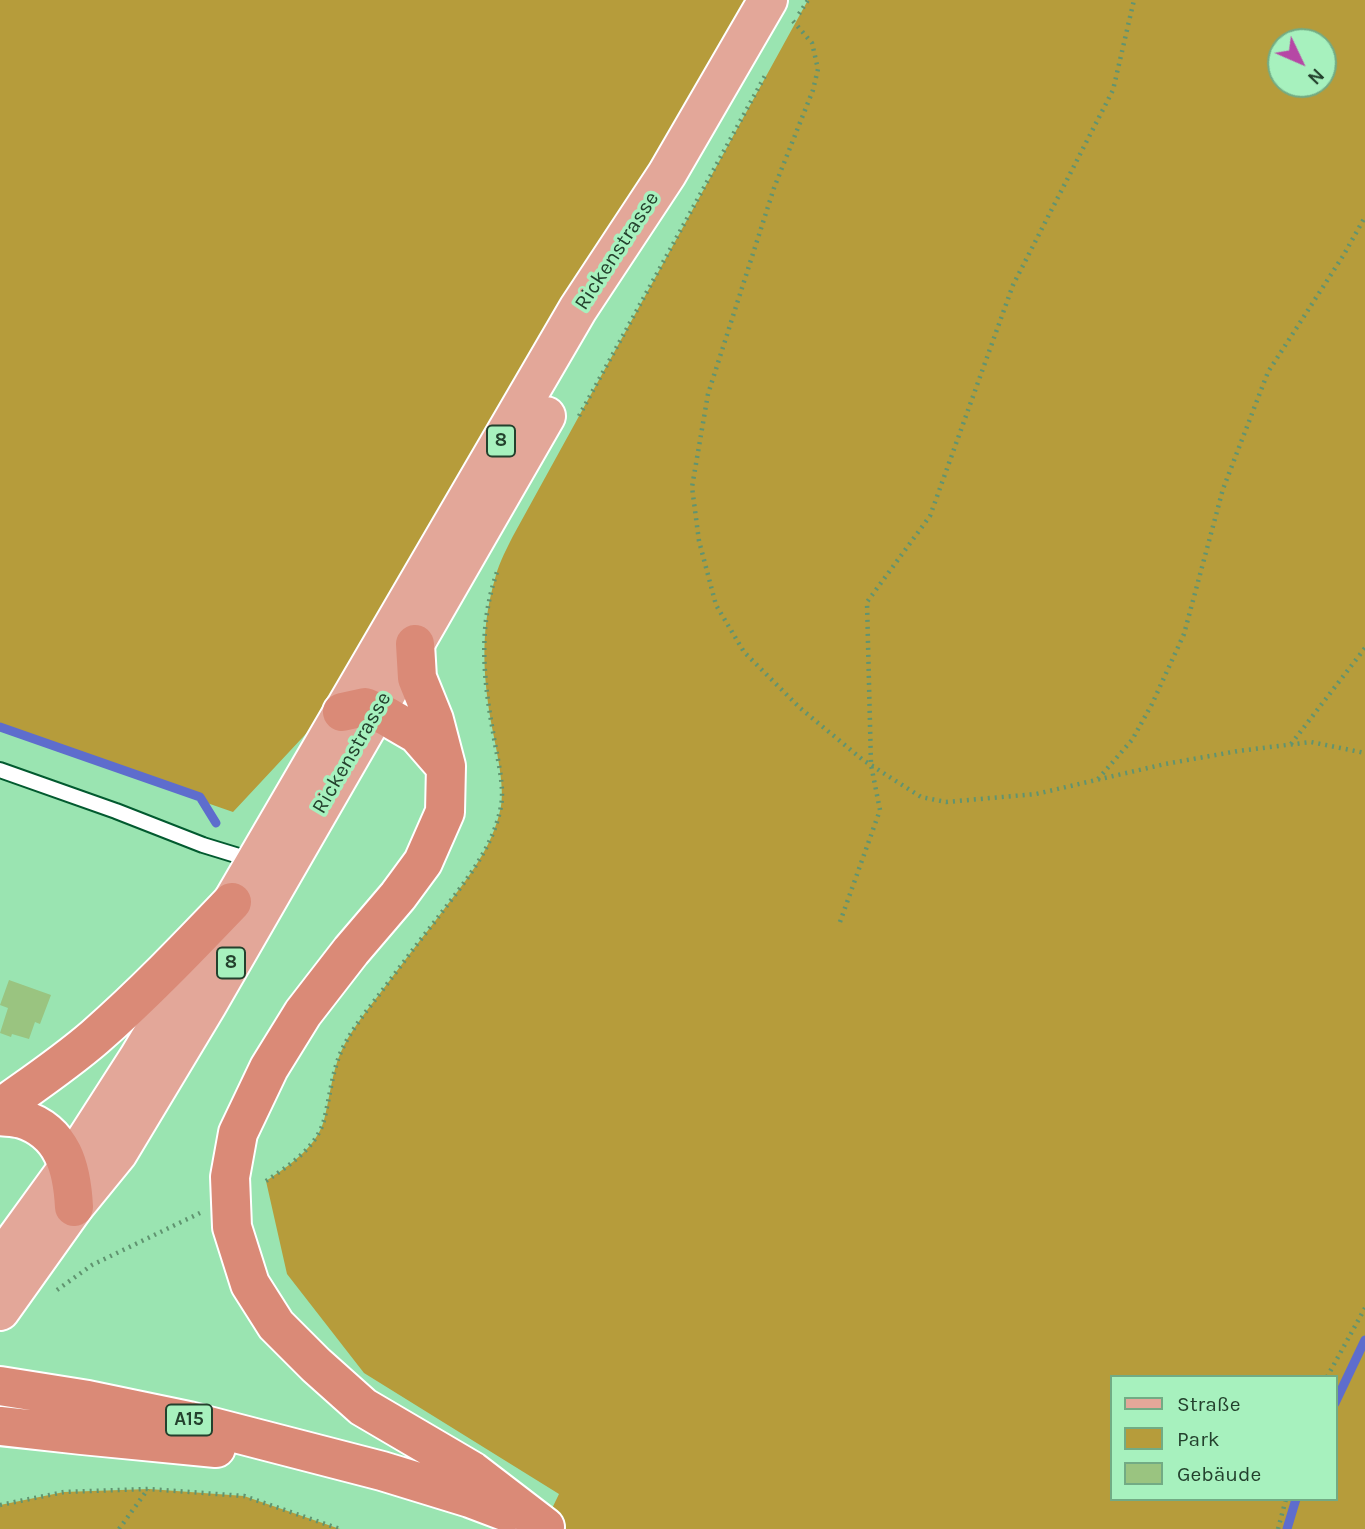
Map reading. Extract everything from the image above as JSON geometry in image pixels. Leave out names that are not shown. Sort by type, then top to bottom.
[{"type":"highway","points":[[415,644],[417,678],[434,720],[446,766],[444,811],[423,862],[303,1013],[269,1068],[239,1133],[230,1177],[232,1227],[250,1284],[276,1325],[316,1365],[363,1407],[472,1471],[548,1528]]},
{"type":"highway","points":[[359,712],[386,716],[417,734],[446,766]]},
{"type":"highway","points":[[0,1108],[94,1038],[160,977],[232,902]]},
{"type":"highway","points":[[0,1115],[23,1119],[45,1131],[61,1147],[73,1187],[74,1207]]},
{"type":"highway","name":"A15","points":[[0,1386],[85,1417],[189,1420],[470,1498],[548,1528]]},
{"type":"highway","points":[[0,1426],[85,1417]]},
{"type":"main road","name":"Rickenstrasse","points":[[0,1311],[74,1207],[118,1153],[207,1005],[359,712],[578,309],[776,9]]},
{"type":"main road","name":"Rickenstrasse","points":[[0,1261],[68,1166],[139,1056],[256,861],[359,712],[415,644],[602,318],[641,245],[667,174]]},
{"type":"lane","points":[[0,770],[203,845],[256,861]]},
{"type":"path","points":[[776,9],[808,0]]},
{"type":"path","points":[[840,922],[880,810],[871,765],[867,602],[930,516],[1013,285],[1113,90],[1134,0]]},
{"type":"path","points":[[776,9],[788,34]]},
{"type":"path","points":[[776,9],[812,43],[818,69],[813,90],[774,188],[708,394],[692,487],[699,541],[716,605],[744,652],[800,708],[871,765],[921,797],[946,802],[1036,794],[1165,764],[1311,742],[1365,753]]},
{"type":"path","points":[[574,426],[768,71]]},
{"type":"path","points":[[1097,780],[1132,740],[1152,704],[1184,634],[1223,489],[1268,372],[1365,217]]},
{"type":"path","points":[[266,1181],[293,1163],[315,1139],[325,1119],[330,1086],[340,1054],[358,1022],[486,850],[502,803],[500,771],[487,700],[483,651],[487,610],[502,560]]},
{"type":"path","points":[[1290,745],[1365,648]]},
{"type":"path","points":[[50,1298],[58,1289],[92,1265],[201,1212]]},
{"type":"path","points":[[1328,1375],[1365,1308]]},
{"type":"path","points":[[119,1529],[149,1489]]},
{"type":"path","points":[[0,1505],[64,1492],[149,1489],[244,1496],[340,1529]]},
{"type":"path","points":[[1278,1529],[1285,1501]]},
{"type":"green space","points":[[0,0],[747,0],[679,121],[317,722],[233,812],[0,731]]},
{"type":"green space","points":[[808,0],[1365,0],[1365,1529],[542,1529],[559,1494],[364,1373],[287,1274],[266,1181],[302,1154],[317,1137],[325,1116],[337,1062],[348,1039],[466,880],[484,852],[497,822],[502,787],[486,684],[484,648],[496,575],[513,536]]},
{"type":"green space","points":[[149,1489],[244,1496],[340,1529],[0,1529],[0,1505],[64,1492]]},
{"type":"building","points":[[9,980],[51,995],[40,1024],[35,1022],[29,1039],[0,1033],[8,1008],[0,1005]]},
{"type":"waterway","points":[[0,727],[200,797],[216,823]]},
{"type":"waterway","points":[[1337,1399],[1365,1340]]},
{"type":"waterway","points":[[1287,1529],[1295,1501]]}]
